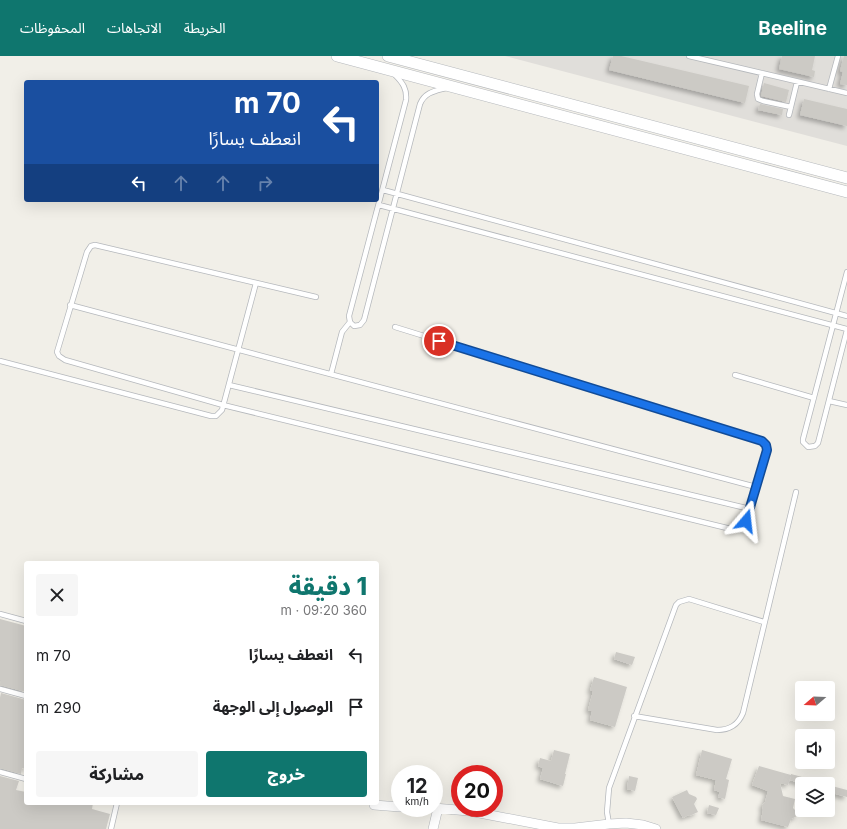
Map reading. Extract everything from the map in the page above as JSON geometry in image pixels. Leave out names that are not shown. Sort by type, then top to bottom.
[{"type":"street","points":[[337,56],[846,192]]},
{"type":"street","points":[[388,56],[847,178]]},
{"type":"street","points":[[407,75],[413,72],[414,69],[414,63],[411,62]]},
{"type":"street","points":[[374,805],[391,806]]},
{"type":"street","points":[[443,809],[469,811],[558,828],[575,828],[626,823],[643,825],[656,829]]},
{"type":"street","points":[[433,829],[435,817]]},
{"type":"lane","points":[[689,56],[847,93]]},
{"type":"lane","points":[[713,62],[715,56]]},
{"type":"lane","points":[[829,89],[838,56]]},
{"type":"lane","points":[[389,70],[404,84],[407,95],[349,316],[350,322],[354,326],[360,325],[364,320],[422,99],[430,92],[451,87]]},
{"type":"lane","points":[[762,73],[757,94],[758,98],[762,101],[791,107]]},
{"type":"lane","points":[[789,115],[797,82]]},
{"type":"lane","points":[[382,190],[847,316]]},
{"type":"lane","points":[[379,205],[393,208],[833,325],[847,329],[818,444],[808,447],[805,445],[803,439],[814,398],[833,325],[836,313],[847,272]]},
{"type":"lane","points":[[316,297],[95,245],[88,249],[57,352],[61,358],[223,405],[731,529],[738,529],[744,524],[750,509],[767,450],[766,445],[762,441],[395,327]]},
{"type":"lane","points":[[0,361],[211,416],[219,414],[223,405],[256,283]]},
{"type":"lane","points":[[70,305],[756,487]]},
{"type":"lane","points":[[331,374],[342,332],[350,322]]},
{"type":"lane","points":[[735,375],[814,398]]},
{"type":"lane","points":[[228,385],[750,509]]},
{"type":"lane","points":[[829,400],[847,405]]},
{"type":"lane","points":[[634,716],[717,730],[724,730],[736,724],[740,719],[743,713],[796,492]]},
{"type":"lane","points":[[609,824],[607,812],[609,788],[673,609],[679,602],[684,600],[694,600],[764,622]]},
{"type":"lane","points":[[0,614],[24,620]]},
{"type":"lane","points":[[0,689],[24,695]]},
{"type":"lane","points":[[0,772],[24,778]]},
{"type":"lane","points":[[110,829],[116,805]]},
{"type":"shaded area","points":[[505,56],[847,56],[847,146]]},
{"type":"building","points":[[613,56],[621,56],[749,86],[745,103],[609,70]]},
{"type":"building","points":[[782,56],[815,56],[812,70],[815,71],[814,77],[779,69]]},
{"type":"building","points":[[844,56],[847,56],[847,85],[840,84],[843,72],[840,71]]},
{"type":"building","points":[[764,83],[789,90],[786,102],[761,96]]},
{"type":"building","points":[[804,99],[847,109],[847,126],[800,115]]},
{"type":"building","points":[[760,104],[783,109],[782,115],[758,110]]},
{"type":"building","points":[[0,619],[24,625],[24,691],[0,685]]},
{"type":"building","points":[[616,652],[635,657],[632,665],[614,659]]},
{"type":"building","points":[[594,677],[627,687],[615,727],[590,720],[592,711],[588,710],[593,691],[590,691]]},
{"type":"building","points":[[1,693],[24,699],[24,768],[22,768],[21,774],[0,768]]},
{"type":"building","points":[[554,750],[570,754],[563,786],[540,779],[543,768],[538,766],[540,758],[551,761]]},
{"type":"building","points":[[702,750],[732,759],[726,779],[729,780],[725,799],[718,797],[720,792],[714,790],[716,780],[696,775]]},
{"type":"building","points":[[759,766],[791,775],[788,785],[780,783],[783,796],[795,799],[793,808],[795,810],[795,817],[791,819],[788,827],[761,820],[763,810],[762,805],[765,802],[768,791],[752,785]]},
{"type":"building","points":[[791,774],[802,777],[795,777],[795,782],[790,780]]},
{"type":"building","points":[[0,776],[19,781],[16,790],[24,792],[24,805],[93,805],[92,809],[110,814],[106,829],[0,829]]},
{"type":"building","points":[[629,776],[638,778],[635,791],[627,789]]},
{"type":"building","points":[[835,787],[847,790],[847,797],[835,794]]},
{"type":"building","points":[[687,790],[689,794],[697,799],[694,804],[698,812],[683,818],[672,797]]},
{"type":"building","points":[[709,805],[719,808],[716,815],[707,813]]},
{"type":"route","points":[[439,341],[762,441],[766,445],[767,450],[746,521]]}]
